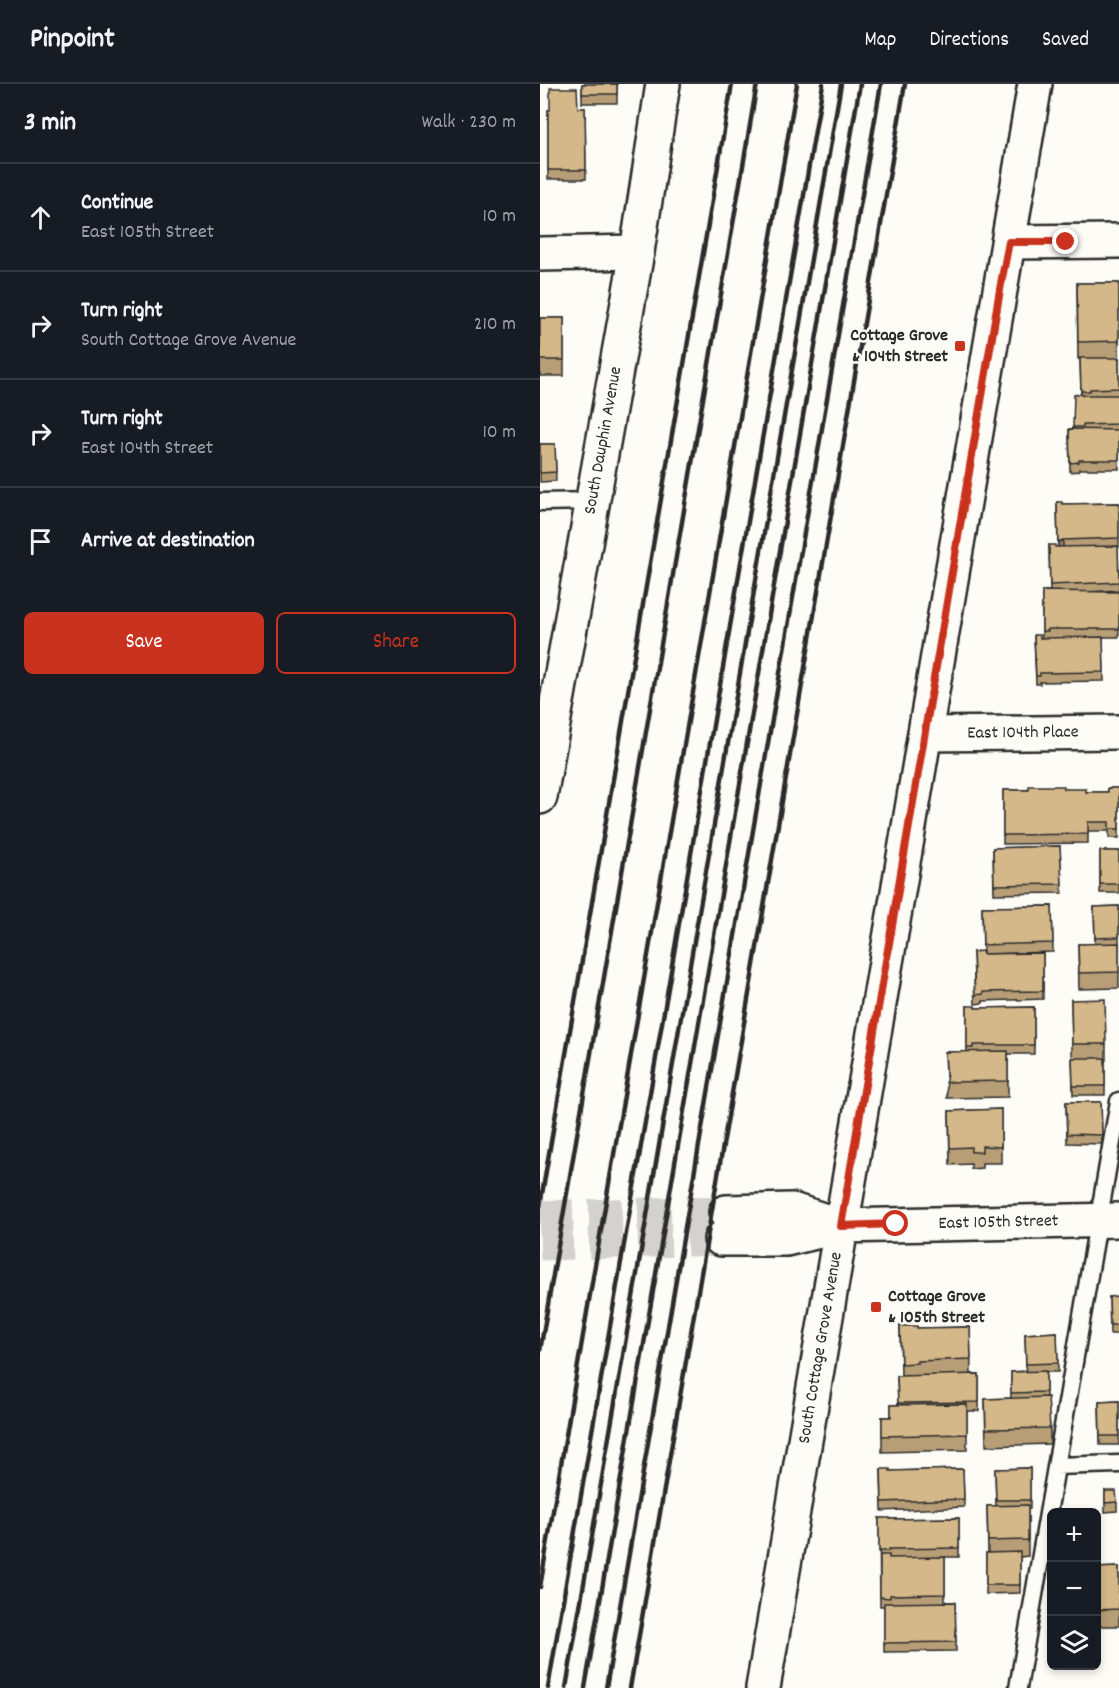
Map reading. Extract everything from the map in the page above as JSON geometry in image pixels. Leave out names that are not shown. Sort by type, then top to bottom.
[{"type":"street","name":"South Dauphin Avenue","points":[[540,797],[545,746],[593,501],[663,84]]},
{"type":"street","name":"South Cottage Grove Avenue","points":[[763,1688],[1035,84]]},
{"type":"street","points":[[1009,242],[1119,241]]},
{"type":"street","points":[[540,254],[636,252]]},
{"type":"street","name":"East 104th Place","points":[[925,734],[1119,732]]},
{"type":"street","name":"East 105th Street","points":[[723,1226],[786,1239],[841,1226],[1109,1220]]},
{"type":"lane","points":[[540,502],[593,501]]},
{"type":"lane","points":[[1018,1688],[1056,1466],[1109,1220],[1119,1101]]},
{"type":"lane","points":[[1056,1466],[1119,1464]]},
{"type":"building","points":[[582,84],[617,84],[617,94],[582,94]]},
{"type":"building","points":[[550,88],[577,88],[578,108],[585,108],[586,170],[548,170]]},
{"type":"building","points":[[1077,283],[1119,283],[1119,341],[1078,342]]},
{"type":"building","points":[[540,318],[564,318],[564,360],[540,360]]},
{"type":"building","points":[[1080,358],[1119,358],[1119,388],[1081,391]]},
{"type":"building","points":[[1074,394],[1119,395],[1119,424],[1073,427]]},
{"type":"building","points":[[1069,429],[1119,430],[1119,460],[1079,460],[1079,462],[1070,463]]},
{"type":"building","points":[[540,444],[555,444],[556,472],[540,473]]},
{"type":"building","points":[[1057,502],[1062,502],[1062,504],[1119,503],[1119,538],[1058,542]]},
{"type":"building","points":[[1049,545],[1055,545],[1055,547],[1118,546],[1119,582],[1050,585]]},
{"type":"building","points":[[1042,591],[1119,592],[1119,629],[1048,629],[1048,631],[1042,631]]},
{"type":"building","points":[[1034,635],[1040,635],[1040,638],[1103,637],[1104,672],[1040,673],[1040,676],[1036,676]]},
{"type":"building","points":[[1029,786],[1064,786],[1064,789],[1086,789],[1086,792],[1108,792],[1108,788],[1119,788],[1119,829],[1109,829],[1109,822],[1088,822],[1088,834],[1003,835],[1003,790],[1029,790]]},
{"type":"building","points":[[1060,846],[1062,884],[994,885],[993,848]]},
{"type":"building","points":[[1100,851],[1119,851],[1119,884],[1100,884]]},
{"type":"building","points":[[1052,906],[1053,943],[983,945],[982,907]]},
{"type":"building","points":[[1119,906],[1119,937],[1095,938],[1094,907]]},
{"type":"building","points":[[1119,943],[1119,972],[1079,973],[1078,944]]},
{"type":"building","points":[[982,951],[983,954],[1043,953],[1043,991],[983,992],[983,994],[975,995],[973,952]]},
{"type":"building","points":[[1105,999],[1106,1044],[1072,1044],[1071,1000]]},
{"type":"building","points":[[967,1006],[975,1006],[975,1008],[1034,1007],[1034,1045],[973,1045],[973,1048],[967,1048]]},
{"type":"building","points":[[1008,1051],[1008,1081],[947,1082],[945,1052]]},
{"type":"building","points":[[1072,1058],[1105,1058],[1105,1086],[1073,1086]]},
{"type":"building","points":[[1066,1102],[1101,1102],[1102,1135],[1067,1134]]},
{"type":"building","points":[[1001,1109],[1001,1147],[982,1146],[982,1152],[971,1152],[971,1147],[950,1148],[949,1111]]},
{"type":"building","points":[[1119,1296],[1119,1325],[1110,1325],[1109,1297]]},
{"type":"building","points":[[900,1326],[970,1327],[971,1359],[917,1361],[917,1363],[901,1364]]},
{"type":"building","points":[[1057,1332],[1058,1363],[1026,1364],[1025,1334]]},
{"type":"building","points":[[1046,1371],[1046,1392],[1011,1393],[1011,1372]]},
{"type":"building","points":[[979,1374],[979,1402],[898,1403],[897,1376]]},
{"type":"building","points":[[1048,1397],[1050,1428],[986,1429],[985,1399]]},
{"type":"building","points":[[1119,1401],[1119,1436],[1100,1436],[1099,1402]]},
{"type":"building","points":[[967,1404],[967,1434],[882,1436],[882,1417],[891,1417],[891,1405]]},
{"type":"building","points":[[1030,1468],[1030,1500],[996,1500],[995,1469]]},
{"type":"building","points":[[881,1469],[890,1469],[890,1471],[963,1469],[964,1499],[882,1502]]},
{"type":"building","points":[[1105,1491],[1116,1491],[1117,1502],[1105,1503]]},
{"type":"building","points":[[1028,1505],[1028,1540],[988,1541],[987,1506]]},
{"type":"building","points":[[879,1518],[959,1518],[959,1548],[879,1551]]},
{"type":"building","points":[[1020,1552],[1020,1585],[986,1585],[986,1553]]},
{"type":"building","points":[[880,1555],[889,1555],[889,1558],[945,1557],[945,1594],[880,1597]]},
{"type":"building","points":[[1119,1567],[1119,1609],[1101,1610],[1101,1568]]},
{"type":"building","points":[[955,1602],[956,1642],[884,1643],[884,1603]]},
{"type":"tunnel","points":[[540,1217],[726,1212]]},
{"type":"tunnel","points":[[540,1244],[721,1239]]},
{"type":"railway","points":[[540,1206],[732,84]]},
{"type":"railway","points":[[540,1351],[757,84]]},
{"type":"railway","points":[[540,1587],[797,84]]},
{"type":"railway","points":[[548,1688],[823,84]]},
{"type":"railway","points":[[566,1688],[841,84]]},
{"type":"railway","points":[[585,1688],[860,84]]},
{"type":"railway","points":[[606,1688],[881,84]]},
{"type":"railway","points":[[630,1688],[905,84]]},
{"type":"place","name":"Cottage Grove & 104th Street","points":[[960,346]]},
{"type":"place","name":"Cottage Grove & 105th Street","points":[[876,1307]]},
{"type":"route","points":[[896,1224],[841,1226],[1002,278],[1009,242],[1066,242]]}]
